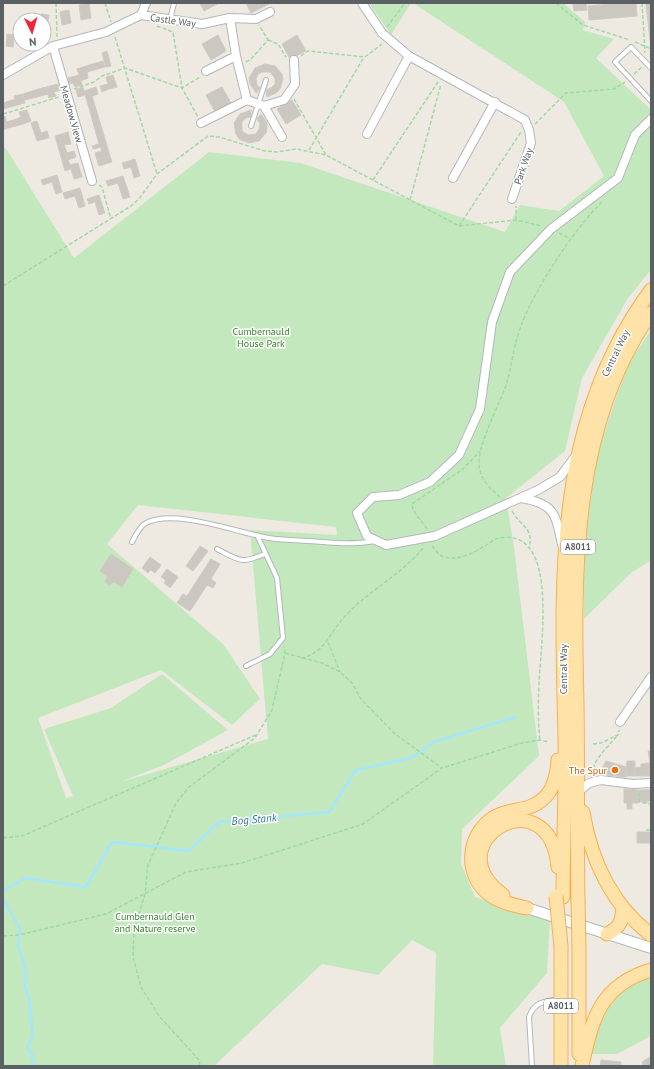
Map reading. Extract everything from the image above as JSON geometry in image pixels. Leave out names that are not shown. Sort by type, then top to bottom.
[{"type":"main road","name":"Central Way","points":[[562,1066],[559,896],[565,738],[563,686],[564,557],[568,508],[577,453],[592,404],[613,353],[651,290]]},
{"type":"main road","name":"Central Way","points":[[579,1066],[576,639],[578,546],[583,493],[599,421],[618,374],[651,313]]},
{"type":"main road","points":[[527,908],[503,902],[483,888],[473,871],[472,848],[480,831],[493,817],[505,812],[532,807],[543,800],[551,790],[557,766],[563,686]]},
{"type":"main road","points":[[577,794],[583,811],[587,837],[595,859],[609,887],[638,925],[651,935]]},
{"type":"main road","points":[[527,908],[499,892],[489,882],[483,870],[481,854],[484,844],[492,830],[502,824],[514,821],[527,822],[538,827],[546,834],[553,847],[557,862],[559,896]]},
{"type":"main road","points":[[607,934],[615,930],[621,924],[623,907]]},
{"type":"main road","points":[[582,1066],[593,1021],[602,1003],[619,984],[635,975],[651,970]]},
{"type":"street","points":[[3,75],[55,46],[112,28],[141,15],[146,3]]},
{"type":"street","points":[[362,3],[388,40],[409,56],[525,120],[529,130]]},
{"type":"street","name":"Castle Way","points":[[141,15],[202,24],[230,18],[256,19],[270,12]]},
{"type":"street","points":[[230,18],[236,56],[247,100]]},
{"type":"street","name":"Meadow View","points":[[55,46],[92,181]]},
{"type":"street","points":[[206,71],[236,56]]},
{"type":"street","points":[[367,134],[409,56]]},
{"type":"street","points":[[201,123],[247,100],[262,105],[284,100],[295,84],[294,60]]},
{"type":"street","points":[[453,178],[494,102]]},
{"type":"street","points":[[262,105],[282,137]]},
{"type":"street","points":[[577,453],[560,477],[538,490],[432,536],[386,545],[367,536],[357,513],[373,497],[399,495],[430,482],[459,455],[480,409],[492,322],[510,272],[551,229],[618,178],[635,135],[651,119]]},
{"type":"street","name":"Park Way","points":[[512,199],[531,143],[529,130]]},
{"type":"street","points":[[520,498],[537,501],[549,508],[557,519],[564,557]]},
{"type":"street","points":[[620,722],[651,677]]},
{"type":"street","points":[[577,794],[589,783],[601,780],[633,784],[651,783]]},
{"type":"street","points":[[527,908],[651,948]]},
{"type":"lane","points":[[170,20],[174,3]]},
{"type":"lane","points":[[651,68],[631,47],[615,62],[651,101]]},
{"type":"lane","points":[[251,126],[262,105],[266,80]]},
{"type":"lane","points":[[132,542],[145,523],[163,519],[222,526],[268,538],[357,545],[377,541]]},
{"type":"lane","points":[[246,666],[270,654],[283,638],[277,578],[256,535]]},
{"type":"lane","points":[[217,549],[239,561],[250,560],[265,554]]},
{"type":"lane","points":[[532,1066],[529,1017],[531,1011],[534,1006],[543,1001],[561,999]]},
{"type":"path","points":[[55,46],[56,3]]},
{"type":"path","points":[[105,3],[157,174]]},
{"type":"path","points":[[382,33],[404,3]]},
{"type":"path","points":[[556,3],[583,25],[645,45],[651,49]]},
{"type":"path","points":[[459,226],[521,132],[529,130],[566,93],[614,89],[630,78],[646,63],[642,3]]},
{"type":"path","points":[[257,22],[268,40],[278,44],[287,59],[294,60],[308,51],[365,56]]},
{"type":"path","points":[[173,32],[182,88],[201,123]]},
{"type":"path","points":[[242,63],[251,59],[268,40]]},
{"type":"path","points":[[309,150],[365,56],[388,40]]},
{"type":"path","points":[[125,68],[182,88]]},
{"type":"path","points":[[182,88],[206,71]]},
{"type":"path","points":[[373,180],[444,74]]},
{"type":"path","points":[[410,200],[444,74]]},
{"type":"path","points":[[290,91],[326,155]]},
{"type":"path","points":[[3,286],[111,219],[139,199],[157,174],[208,136],[219,137],[265,151],[277,152],[296,149],[309,150],[326,155],[459,226],[516,220],[551,229],[571,239],[538,290],[521,325],[512,352],[505,387],[480,451],[480,471],[488,486],[508,504],[517,519],[530,531],[532,539],[530,550]]},
{"type":"path","points":[[92,181],[102,187],[111,219]]},
{"type":"path","points":[[516,220],[517,208]]},
{"type":"path","points":[[432,536],[413,510],[412,504],[463,469],[480,451]]},
{"type":"path","points":[[301,658],[310,656],[328,641],[346,615],[400,571],[428,542],[440,555],[451,557],[472,553],[496,539],[512,538],[523,542],[530,550],[537,562],[542,585],[543,611],[538,724],[540,740]]},
{"type":"path","points":[[200,1066],[199,1060],[159,1016],[141,987],[133,957],[134,930],[145,894],[148,865],[176,803],[189,787],[242,749],[258,734],[272,710],[285,653],[283,638]]},
{"type":"path","points":[[328,641],[340,672]]},
{"type":"path","points":[[285,653],[322,663],[340,672],[352,683],[361,699],[395,734],[442,768]]},
{"type":"path","points":[[601,780],[593,770],[595,763],[618,735],[620,722]]},
{"type":"path","points":[[3,838],[22,836],[258,734]]},
{"type":"path","points":[[592,744],[601,743],[618,735]]},
{"type":"path","points":[[3,936],[19,935],[106,914],[186,872],[242,863],[363,824],[442,768],[540,740],[549,742]]},
{"type":"path","points":[[639,789],[639,802],[651,804]]},
{"type":"path","points":[[646,830],[651,830]]},
{"type":"green space","points":[[369,3],[411,3],[391,35]]},
{"type":"green space","points":[[413,3],[563,3],[585,22],[583,30],[614,39],[596,58],[651,110],[651,270],[628,298],[582,378],[565,451],[506,498],[514,547],[539,756],[462,829],[461,864],[475,897],[550,920],[547,973],[500,1028],[506,1066],[433,1066],[436,953],[412,940],[378,975],[322,964],[214,1066],[3,1066],[3,150],[5,147],[74,258],[209,152],[301,163],[505,232],[520,205],[559,211],[604,176],[564,102]],"holes":[[[138,505],[336,527],[337,535],[250,530],[268,739],[120,782],[164,765],[228,730],[162,674],[111,708],[44,729],[73,796],[66,798],[38,718],[161,670],[232,725],[260,699],[223,644],[107,544]]]},
{"type":"green space","points":[[651,330],[651,560],[631,573],[584,619],[583,534],[594,461],[628,364]]},
{"type":"green space","points":[[651,973],[651,1036],[617,1054],[589,1054],[598,1023],[618,995]]},
{"type":"building","points":[[89,3],[91,18],[81,20],[79,5]]},
{"type":"building","points":[[200,3],[219,3],[204,11]]},
{"type":"building","points":[[246,3],[269,3],[269,4],[251,13]]},
{"type":"building","points":[[573,3],[586,3],[587,10],[574,11]]},
{"type":"building","points":[[636,3],[637,16],[589,20],[588,6]]},
{"type":"building","points":[[646,3],[651,3],[650,41]]},
{"type":"building","points":[[69,10],[71,23],[62,25],[60,12]]},
{"type":"building","points":[[7,34],[12,35],[12,47],[6,46]]},
{"type":"building","points":[[218,35],[226,51],[211,60],[202,44]]},
{"type":"building","points":[[297,35],[306,51],[290,59],[282,44]]},
{"type":"building","points":[[107,51],[111,66],[106,67],[102,53]]},
{"type":"building","points":[[103,61],[105,67],[94,70],[92,64]]},
{"type":"building","points":[[92,64],[94,70],[87,72],[88,78],[81,81],[77,69]]},
{"type":"building","points":[[265,64],[275,66],[282,74],[283,79],[280,89],[276,93],[267,97],[266,90],[275,84],[275,78],[270,72],[262,72],[258,74],[256,79],[257,85],[260,88],[256,93],[250,84],[249,78],[255,68]]},
{"type":"building","points":[[79,75],[82,85],[75,87],[73,83],[69,84],[68,78]]},
{"type":"building","points":[[113,75],[117,87],[109,89],[106,77]]},
{"type":"building","points":[[58,84],[60,90],[54,92],[56,96],[49,98],[46,87]]},
{"type":"building","points":[[108,84],[109,89],[102,92],[100,86]]},
{"type":"building","points":[[46,87],[48,94],[37,97],[35,90]]},
{"type":"building","points":[[83,87],[85,95],[78,97],[76,90]]},
{"type":"building","points":[[96,87],[98,94],[92,96],[95,106],[89,108],[84,91]]},
{"type":"building","points":[[222,87],[231,103],[215,112],[206,95]]},
{"type":"building","points":[[35,90],[37,97],[25,100],[23,94]]},
{"type":"building","points":[[23,94],[25,103],[14,106],[12,100],[15,99],[14,96]]},
{"type":"building","points":[[12,100],[14,106],[3,109],[3,103]]},
{"type":"building","points":[[292,100],[301,115],[286,124],[277,109]]},
{"type":"building","points":[[95,106],[106,142],[99,144],[89,108]]},
{"type":"building","points":[[27,110],[31,121],[23,124],[19,112]]},
{"type":"building","points":[[251,110],[251,117],[242,121],[242,131],[248,135],[256,134],[260,124],[257,119],[261,114],[267,123],[267,128],[266,133],[259,141],[249,143],[239,139],[236,134],[234,123],[240,114]]},
{"type":"building","points":[[5,116],[8,128],[3,130],[3,117]]},
{"type":"building","points":[[21,117],[23,124],[16,126],[14,120]]},
{"type":"building","points":[[14,120],[16,126],[8,128],[6,122]]},
{"type":"building","points":[[37,121],[41,133],[47,131],[49,138],[37,141],[31,123]]},
{"type":"building","points":[[68,132],[71,144],[64,145],[67,153],[74,151],[76,157],[68,160],[70,165],[78,163],[82,177],[74,179],[71,169],[65,171],[55,136]]},
{"type":"building","points":[[106,142],[110,156],[97,160],[95,153],[102,151],[101,147],[93,149],[92,146]]},
{"type":"building","points":[[110,156],[112,162],[99,166],[97,160]]},
{"type":"building","points":[[135,159],[140,176],[134,178],[131,167],[124,169],[122,163]]},
{"type":"building","points":[[57,175],[62,192],[56,194],[52,182],[43,185],[41,180]]},
{"type":"building","points":[[123,176],[130,197],[123,199],[118,183],[108,186],[106,181]]},
{"type":"building","points":[[80,188],[85,206],[79,208],[75,196],[65,199],[63,193]]},
{"type":"building","points":[[99,195],[105,213],[99,215],[95,202],[89,204],[87,199]]},
{"type":"building","points":[[200,546],[208,551],[193,571],[186,566]]},
{"type":"building","points":[[111,554],[133,569],[122,587],[114,582],[109,585],[105,582],[107,576],[100,571]]},
{"type":"building","points":[[150,557],[161,565],[155,573],[151,570],[148,573],[142,568]]},
{"type":"building","points":[[211,559],[220,564],[211,579],[216,583],[213,588],[207,585],[190,611],[177,603],[183,594],[187,596]]},
{"type":"building","points":[[167,569],[178,577],[170,588],[164,583],[166,580],[161,577]]},
{"type":"building","points":[[648,751],[651,751],[651,776],[649,776],[648,763],[650,763]]},
{"type":"building","points":[[606,761],[627,767],[626,777],[599,774]]},
{"type":"building","points":[[627,761],[635,761],[635,776],[626,776]]},
{"type":"building","points":[[648,763],[649,776],[635,776],[635,768],[641,767],[641,764]]},
{"type":"building","points":[[624,789],[638,790],[638,803],[632,803],[632,809],[627,809],[627,803],[624,803]]},
{"type":"building","points":[[638,790],[651,790],[651,801],[647,801],[647,803],[638,801]]},
{"type":"building","points":[[637,832],[651,832],[651,843],[637,843]]},
{"type":"building","points":[[650,1057],[651,1066],[641,1066],[643,1064],[642,1062]]},
{"type":"building","points":[[601,1060],[621,1062],[621,1066],[600,1066]]},
{"type":"waterway","name":"Bog Stank","points":[[3,891],[25,878],[86,887],[112,842],[189,851],[219,822],[329,812],[356,770],[411,758],[434,742],[515,717]]},
{"type":"waterway","points":[[3,899],[20,929],[18,944],[25,967],[25,987],[29,999],[33,1036],[27,1047],[32,1054],[33,1066]]},
{"type":"place","name":"The Spur","points":[[615,770]]},
{"type":"park label","name":"Cumbernauld House Park","points":[[261,336]]},
{"type":"park label","name":"Cumbernauld Glen and Nature reserve","points":[[155,922]]}]
